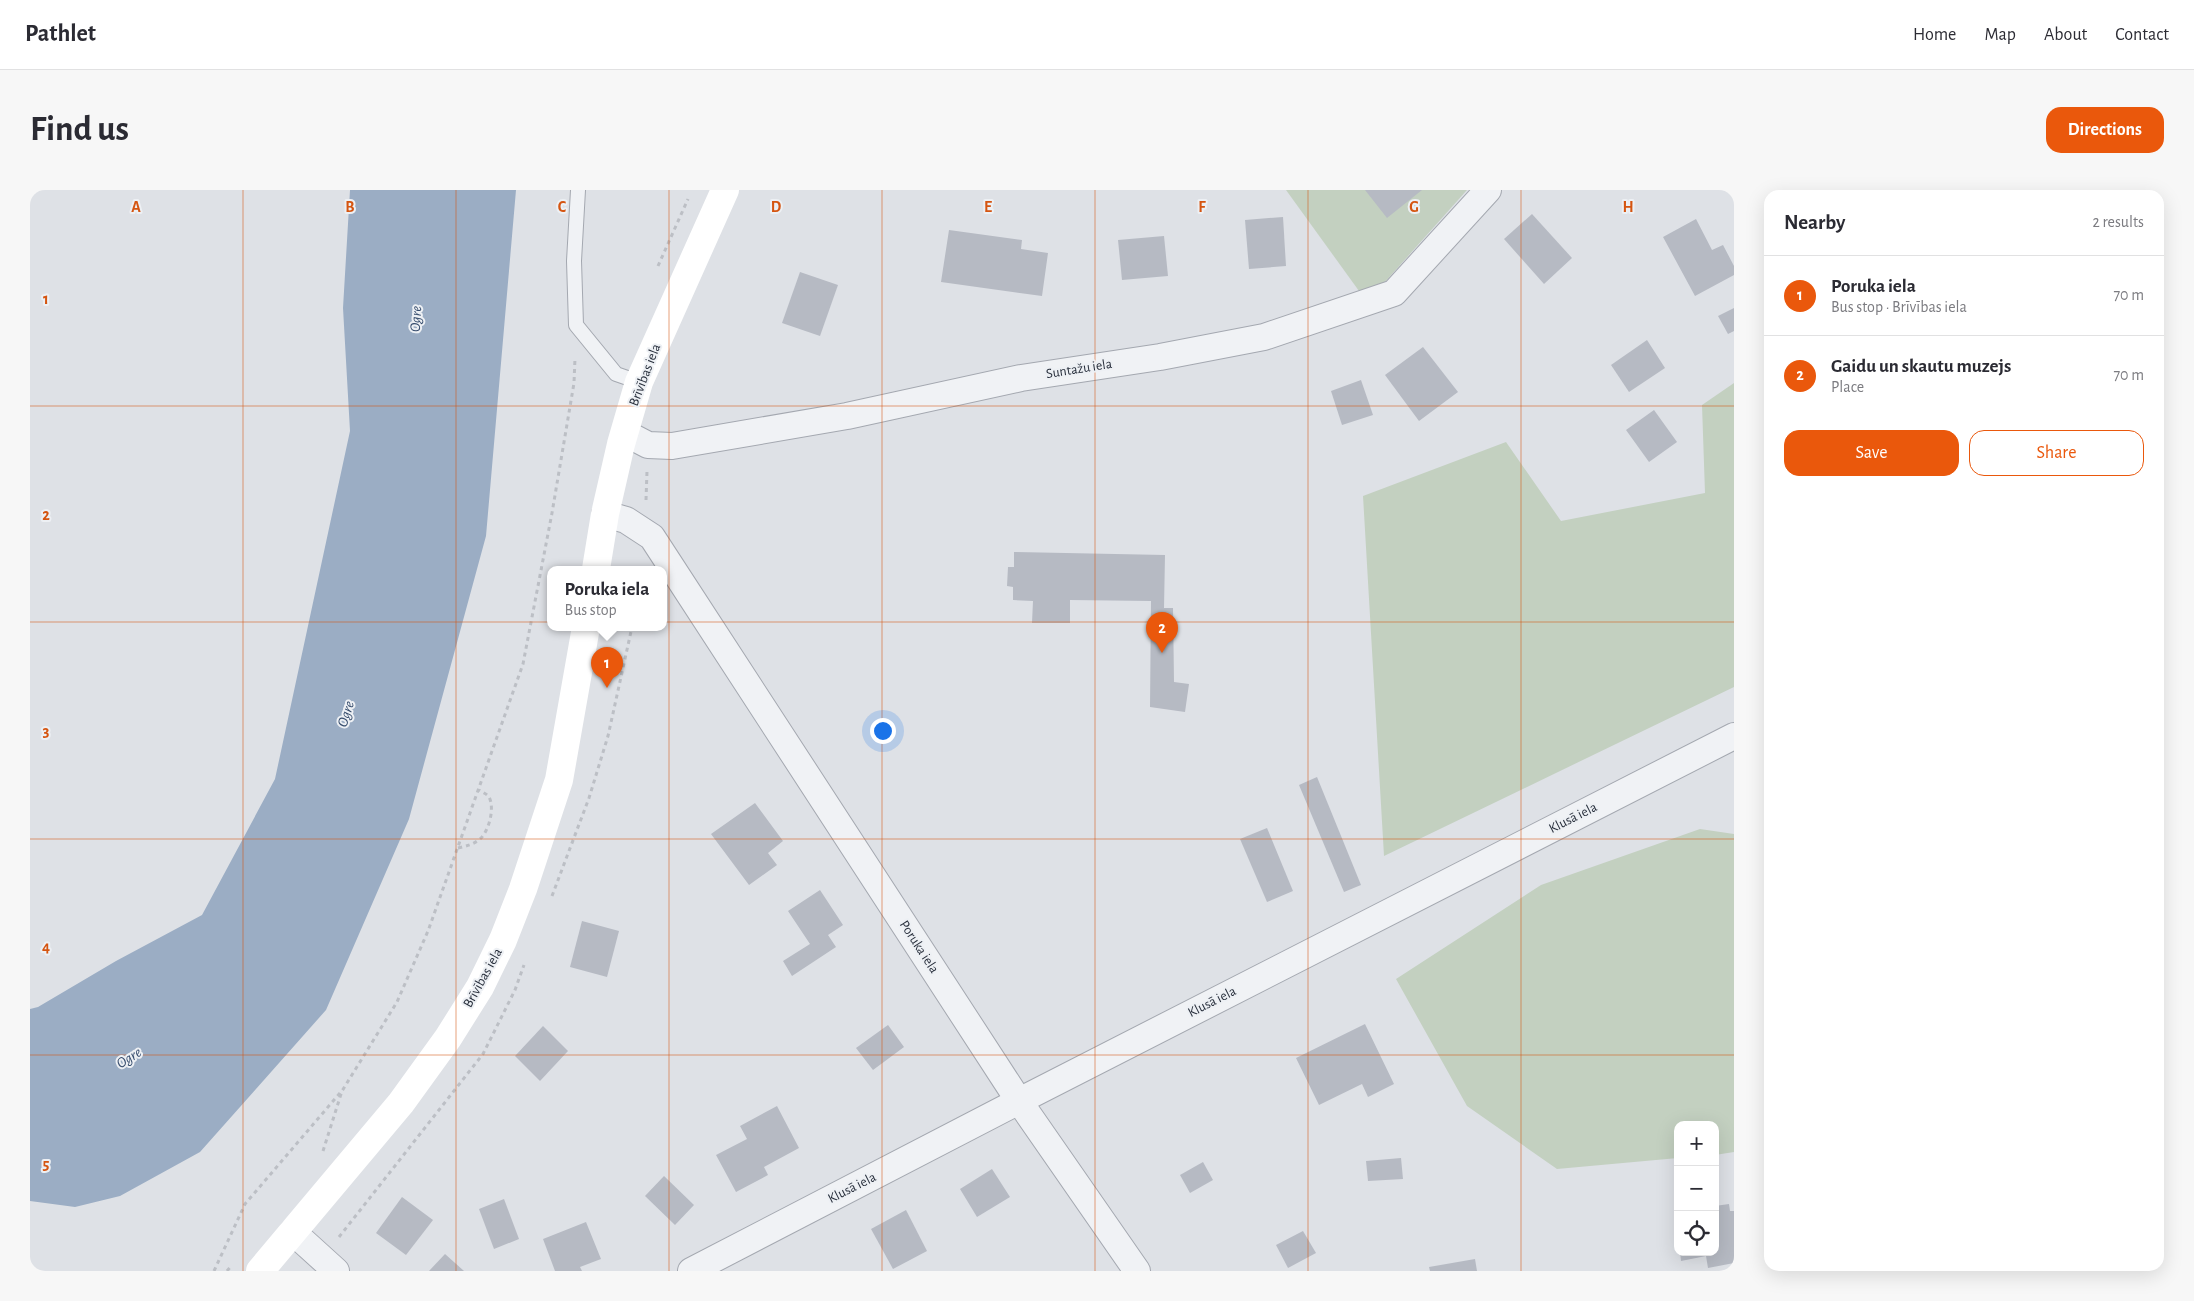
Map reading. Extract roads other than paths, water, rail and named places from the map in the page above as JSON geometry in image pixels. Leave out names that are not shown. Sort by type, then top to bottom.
[{"type":"main road","name":"Brīvības iela","points":[[596,566],[605,514],[639,382],[724,190]]},
{"type":"main road","name":"Brīvības iela","points":[[260,1271],[401,1103],[448,1038],[480,987],[503,940],[559,780],[585,631]]},
{"type":"street","name":"Suntažu iela","points":[[625,433],[648,445],[672,446],[847,416],[1020,378],[1160,357],[1264,337],[1394,293],[1488,190]]},
{"type":"street","name":"Poruka iela","points":[[605,514],[626,520],[652,537],[1019,1101],[1137,1271]]},
{"type":"street","name":"Klusā iela","points":[[691,1271],[1019,1101],[1734,736]]},
{"type":"street","points":[[292,1232],[336,1271]]},
{"type":"lane","points":[[578,190],[574,261],[576,325],[616,374],[639,382]]},
{"type":"water","name":"Ogre","points":[[350,190],[516,190],[486,536],[409,819],[326,1010],[200,1152],[120,1196],[75,1207],[30,1201],[30,1009],[38,1007],[116,961],[202,915],[275,779],[350,431],[343,308]]},
{"type":"place","name":"Gaidu un skautu muzejs","points":[[1162,653]]},
{"type":"place","name":"Poruka iela","points":[[607,688]]}]
